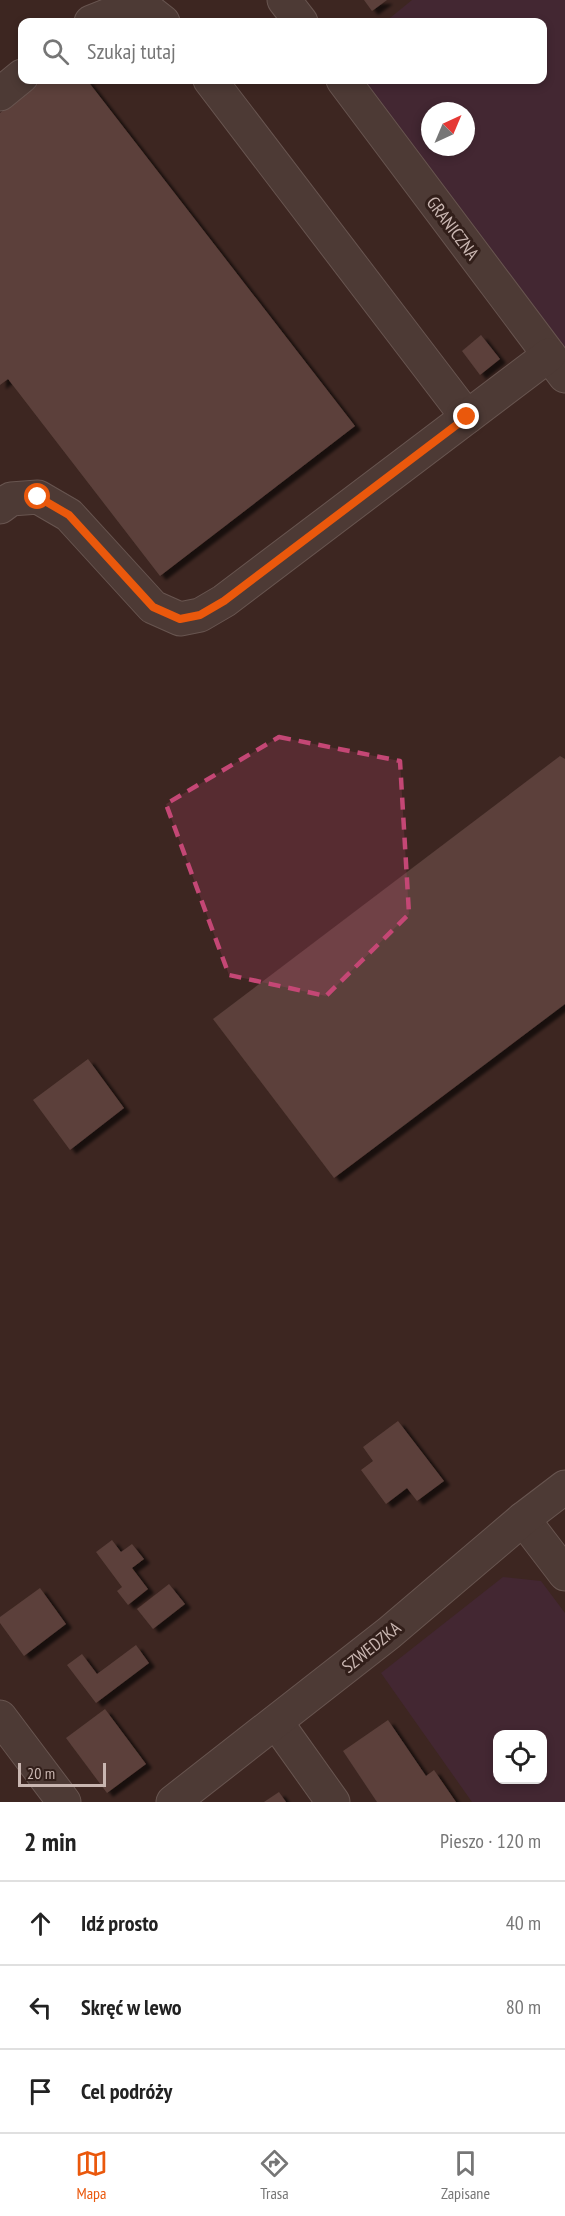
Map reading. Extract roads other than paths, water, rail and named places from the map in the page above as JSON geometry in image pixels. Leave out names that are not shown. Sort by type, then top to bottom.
[{"type":"street","points":[[284,0],[298,18]]},
{"type":"street","points":[[101,18],[124,9],[148,11],[158,18]]},
{"type":"street","points":[[0,94],[18,79]]},
{"type":"street","points":[[213,84],[467,417]]},
{"type":"street","name":"GRANICZNA","points":[[346,84],[557,365]]},
{"type":"street","points":[[0,507],[11,499],[38,497],[69,515],[153,607],[180,619],[200,615],[224,601],[467,417],[557,365]]},
{"type":"street","name":"SZWEDZKA","points":[[173,1802],[389,1633],[565,1486]]},
{"type":"street","points":[[523,1519],[565,1574]]},
{"type":"street","points":[[0,1717],[64,1802]]},
{"type":"street","points":[[276,1722],[333,1802]]}]
